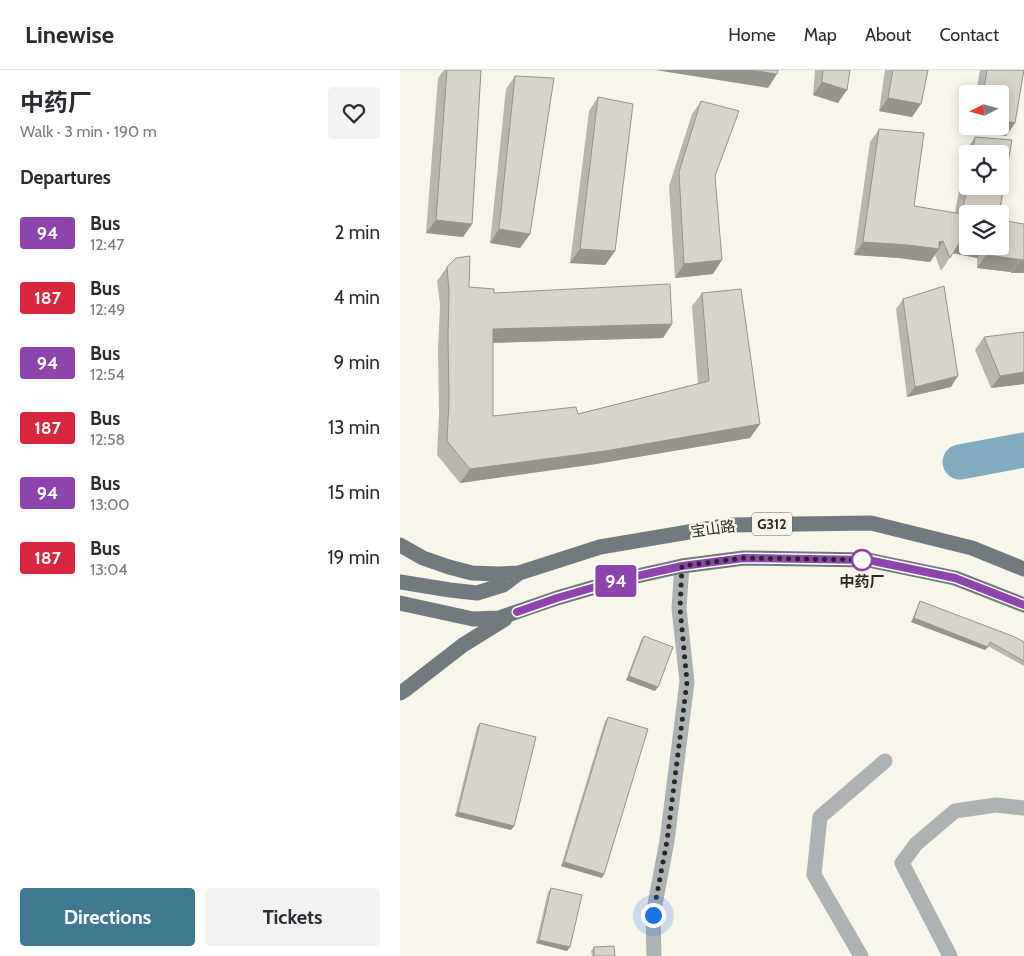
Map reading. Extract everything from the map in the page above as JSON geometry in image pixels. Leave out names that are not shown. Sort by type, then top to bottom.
[{"type":"main road","name":"宝山路","points":[[519,573],[600,547],[730,525],[871,522],[972,548],[1024,569]]},
{"type":"main road","points":[[400,545],[424,558],[472,573],[519,573]]},
{"type":"main road","points":[[400,604],[473,620],[499,618],[557,598],[619,580],[682,566],[744,558],[868,560],[955,578],[1024,605]]},
{"type":"main road","points":[[400,582],[477,593],[503,586],[519,573]]},
{"type":"main road","points":[[400,693],[463,645],[517,612]]},
{"type":"street","points":[[654,956],[653,915],[667,841],[687,682],[680,608],[682,566]]},
{"type":"street","points":[[861,956],[814,875],[820,817],[885,761]]},
{"type":"street","points":[[950,956],[902,863],[916,844],[955,811],[996,805],[1024,808]]},
{"type":"building","points":[[447,70],[481,70],[472,224],[436,220]]},
{"type":"building","points":[[750,70],[778,70],[777,74]]},
{"type":"building","points":[[823,70],[850,70],[847,90],[822,82]]},
{"type":"building","points":[[893,70],[928,70],[921,104],[888,98]]},
{"type":"building","points":[[987,70],[1024,70],[1015,123],[1009,122],[1009,85],[984,85]]},
{"type":"building","points":[[515,76],[554,78],[530,234],[499,229]]},
{"type":"building","points":[[598,97],[633,104],[615,251],[580,249]]},
{"type":"building","points":[[701,101],[739,111],[715,176],[722,260],[684,264],[679,172]]},
{"type":"building","points":[[879,129],[924,133],[914,206],[959,214],[959,243],[950,258],[943,241],[939,242],[939,249],[863,242]]},
{"type":"building","points":[[975,137],[1012,140],[1009,157],[1009,145],[974,145]]},
{"type":"building","points":[[965,195],[1002,195],[1001,205],[964,205]]},
{"type":"building","points":[[1009,222],[1024,224],[1024,260],[986,255],[1009,255]]},
{"type":"building","points":[[470,256],[469,287],[494,289],[494,293],[670,284],[672,324],[493,329],[493,416],[576,407],[578,414],[709,381],[702,293],[741,289],[760,424],[605,451],[470,469],[447,441],[449,291],[447,267],[456,258]]},
{"type":"building","points":[[944,286],[958,376],[915,387],[903,299]]},
{"type":"building","points":[[1024,332],[1024,372],[1000,376],[984,337]]},
{"type":"building","points":[[920,601],[1024,642],[1024,661],[990,642],[988,647],[914,618]]},
{"type":"building","points":[[644,636],[673,647],[658,687],[629,676]]},
{"type":"building","points":[[608,717],[648,729],[604,874],[564,862]]},
{"type":"building","points":[[480,723],[536,737],[514,826],[458,812]]},
{"type":"building","points":[[551,888],[582,895],[570,947],[539,940]]},
{"type":"building","points":[[614,946],[615,956],[594,956],[594,947]]},
{"type":"waterway","points":[[960,462],[1024,450]]},
{"type":"bus line","name":"94","points":[[517,612],[619,580],[682,566],[744,558],[868,560],[955,578],[1024,605]]},
{"type":"place","name":"中药厂","points":[[862,560]]},
{"type":"route","points":[[653,915],[667,841],[687,682],[680,608],[682,566],[744,558],[868,560],[862,560]]}]
